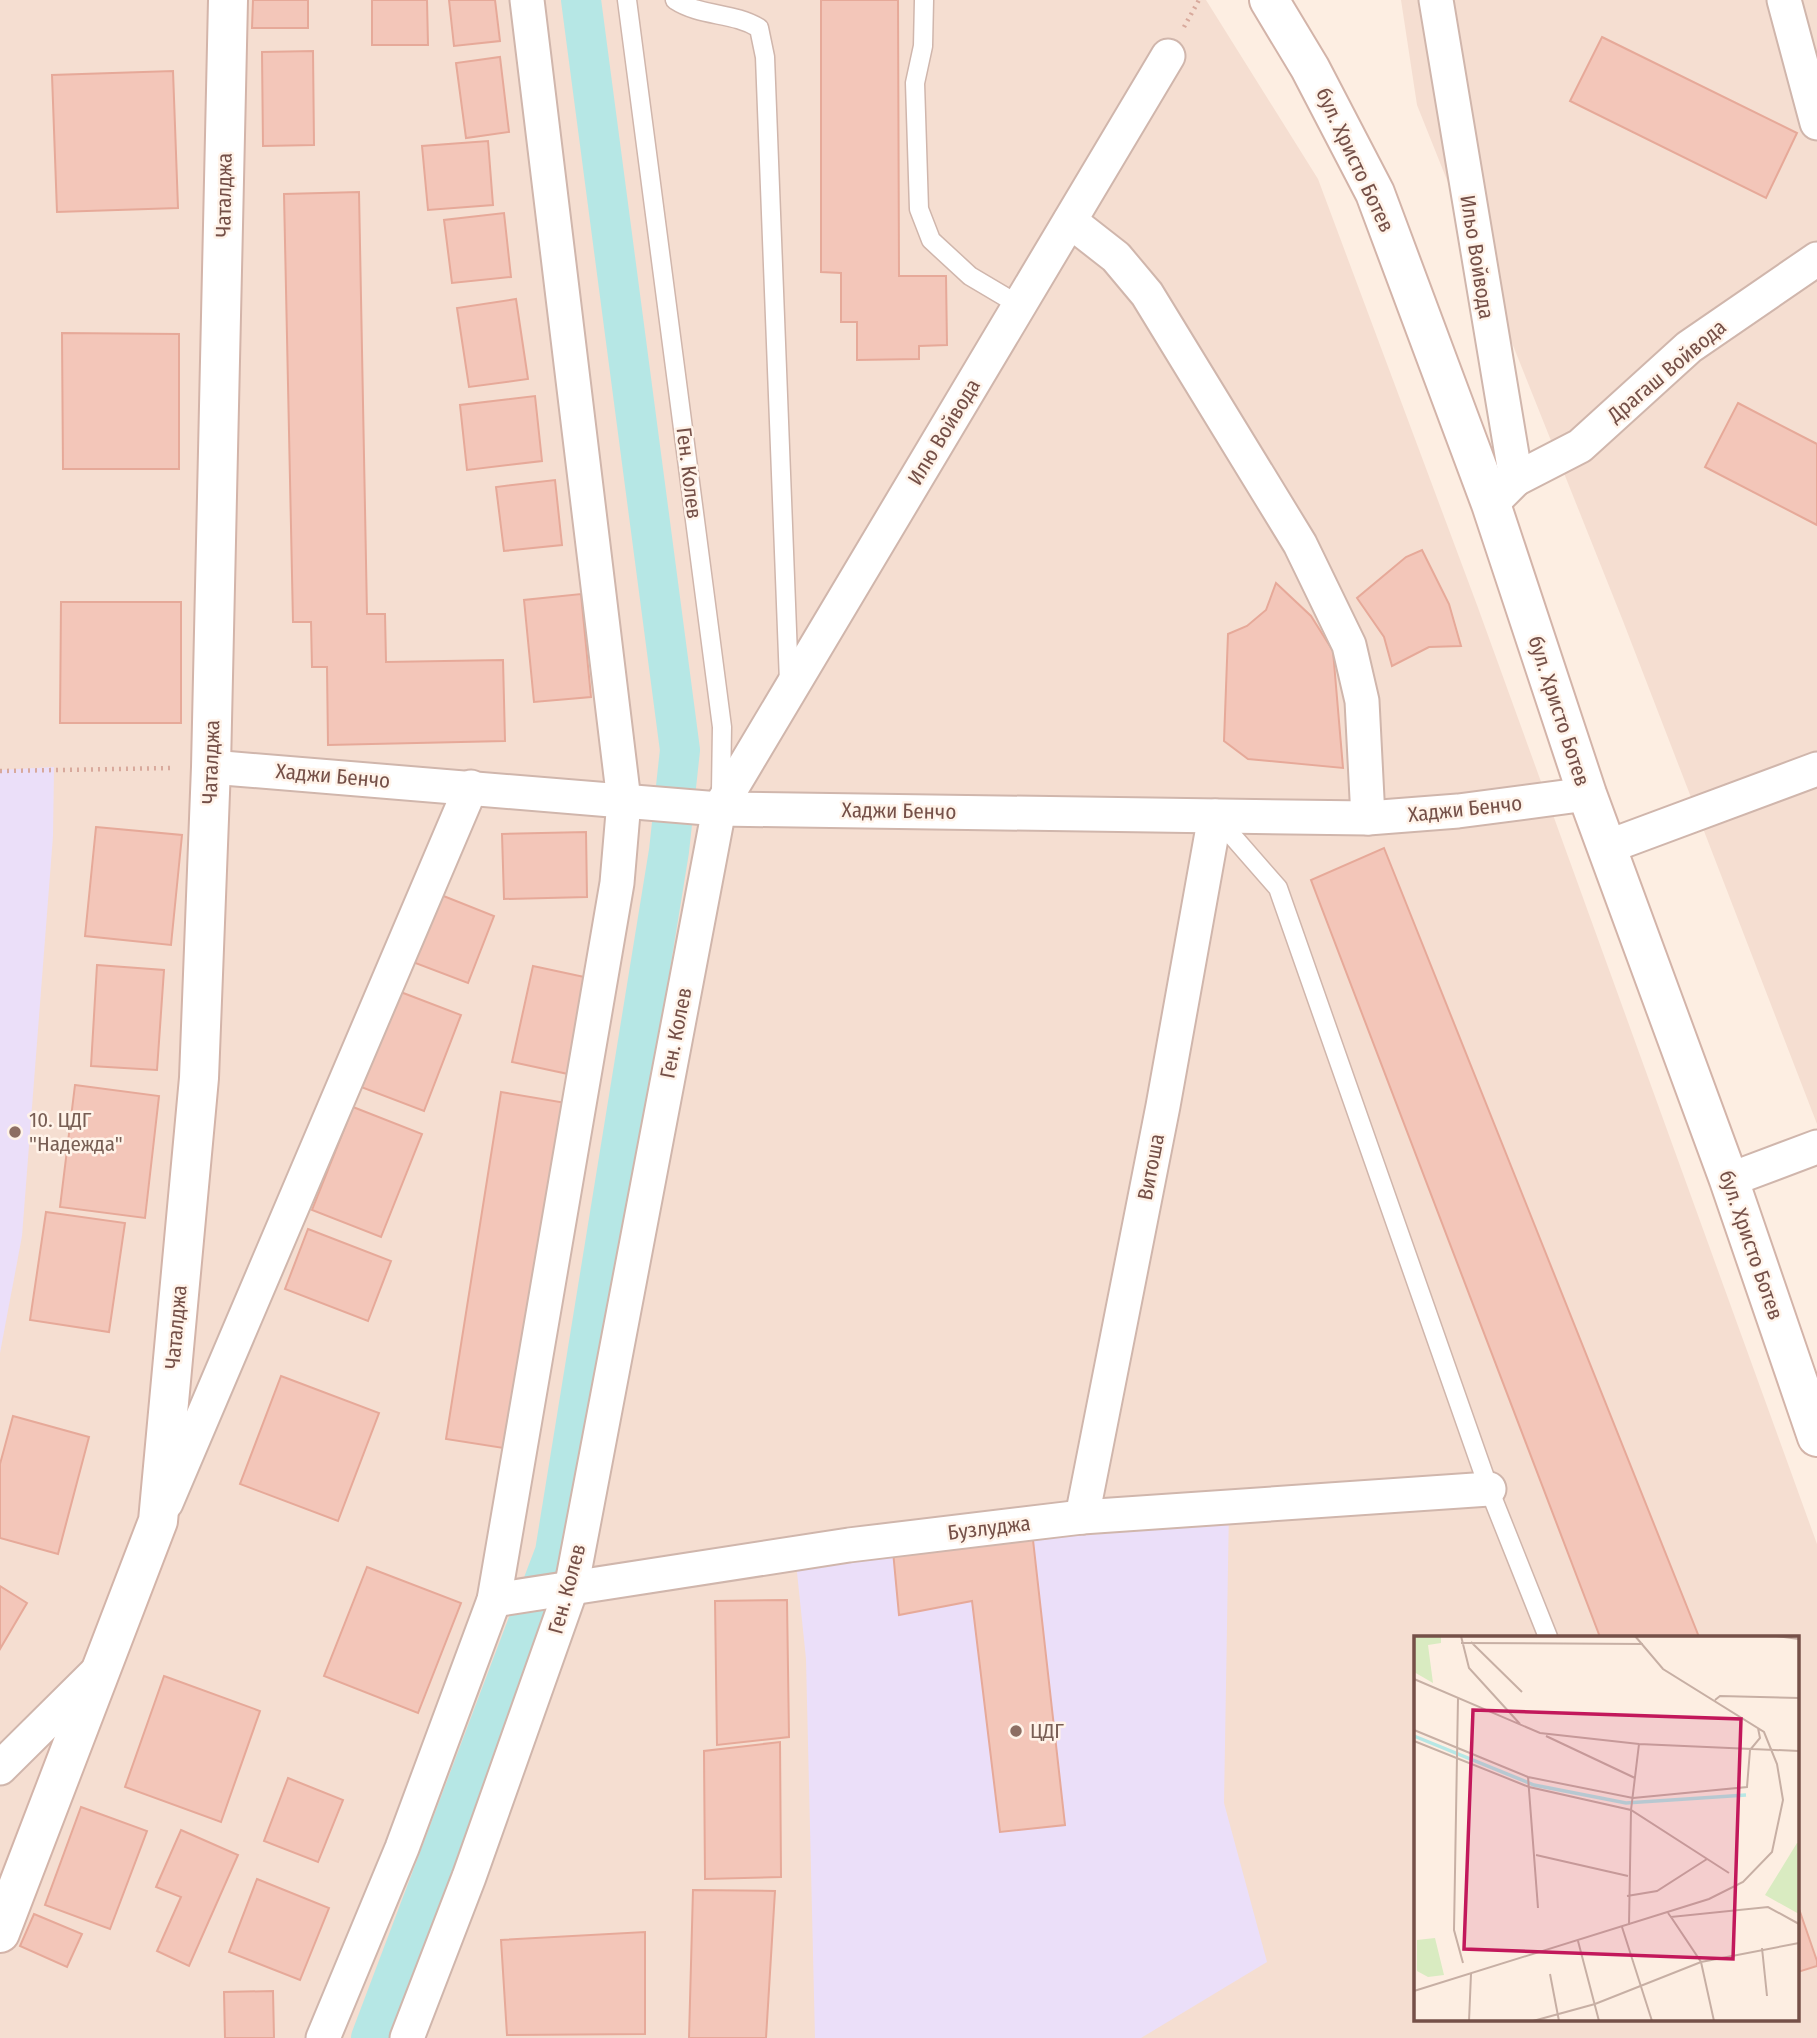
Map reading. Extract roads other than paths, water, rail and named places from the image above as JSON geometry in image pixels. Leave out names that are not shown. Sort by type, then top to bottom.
[{"type":"street","name":"Чаталджа","points":[[158,1521],[199,1078],[211,767],[228,0]]},
{"type":"street","points":[[323,2038],[503,1599],[617,883],[639,802],[527,0]]},
{"type":"street","name":"бул. Христо Ботев","points":[[1269,0],[1310,68],[1375,193],[1503,491],[1587,794],[1729,1180],[1817,1437]]},
{"type":"street","name":"Ильо Войвода","points":[[1436,0],[1503,491]]},
{"type":"street","points":[[1784,0],[1817,123]]},
{"type":"street","name":"Илю Войвода","points":[[704,808],[789,691],[1168,56]]},
{"type":"street","points":[[1070,221],[1116,257],[1147,294],[1300,544],[1328,596],[1349,645],[1362,701],[1368,818]]},
{"type":"street","name":"Драгаш Войвода","points":[[1503,491],[1580,446],[1689,347],[1817,259]]},
{"type":"street","name":"Хаджи Бенчо","points":[[211,767],[704,808],[1368,818],[1458,811],[1587,794]]},
{"type":"street","points":[[1606,847],[1817,769]]},
{"type":"street","name":"Чаталджа","points":[[0,1933],[158,1521],[471,788]]},
{"type":"street","name":"Ген. Колев","points":[[407,2038],[469,1877],[564,1590],[704,808]]},
{"type":"street","name":"Витоша","points":[[1082,1517],[1163,1106],[1215,816]]},
{"type":"street","points":[[1729,1180],[1817,1147]]},
{"type":"street","name":"Бузлуджа","points":[[503,1599],[849,1545],[1082,1517],[1489,1489]]},
{"type":"street","points":[[0,1768],[102,1667]]},
{"type":"lane","name":"Ген. Колев","points":[[627,0],[722,727],[723,768],[704,808]]},
{"type":"lane","points":[[675,0],[712,14],[742,17],[750,22],[759,28],[765,57],[789,691]]},
{"type":"lane","points":[[924,0],[923,46],[915,83],[919,209],[931,240],[970,276],[1019,305]]},
{"type":"lane","points":[[1215,816],[1278,888],[1489,1489],[1548,1636]]},
{"type":"waterway","points":[[371,2038],[555,1552],[669,851],[680,750],[581,0]]},
{"type":"place","name":"10. ЦДГ \"Надежда\"","points":[[15,1132]]},
{"type":"place","name":"ЦДГ","points":[[1016,1731]]}]
